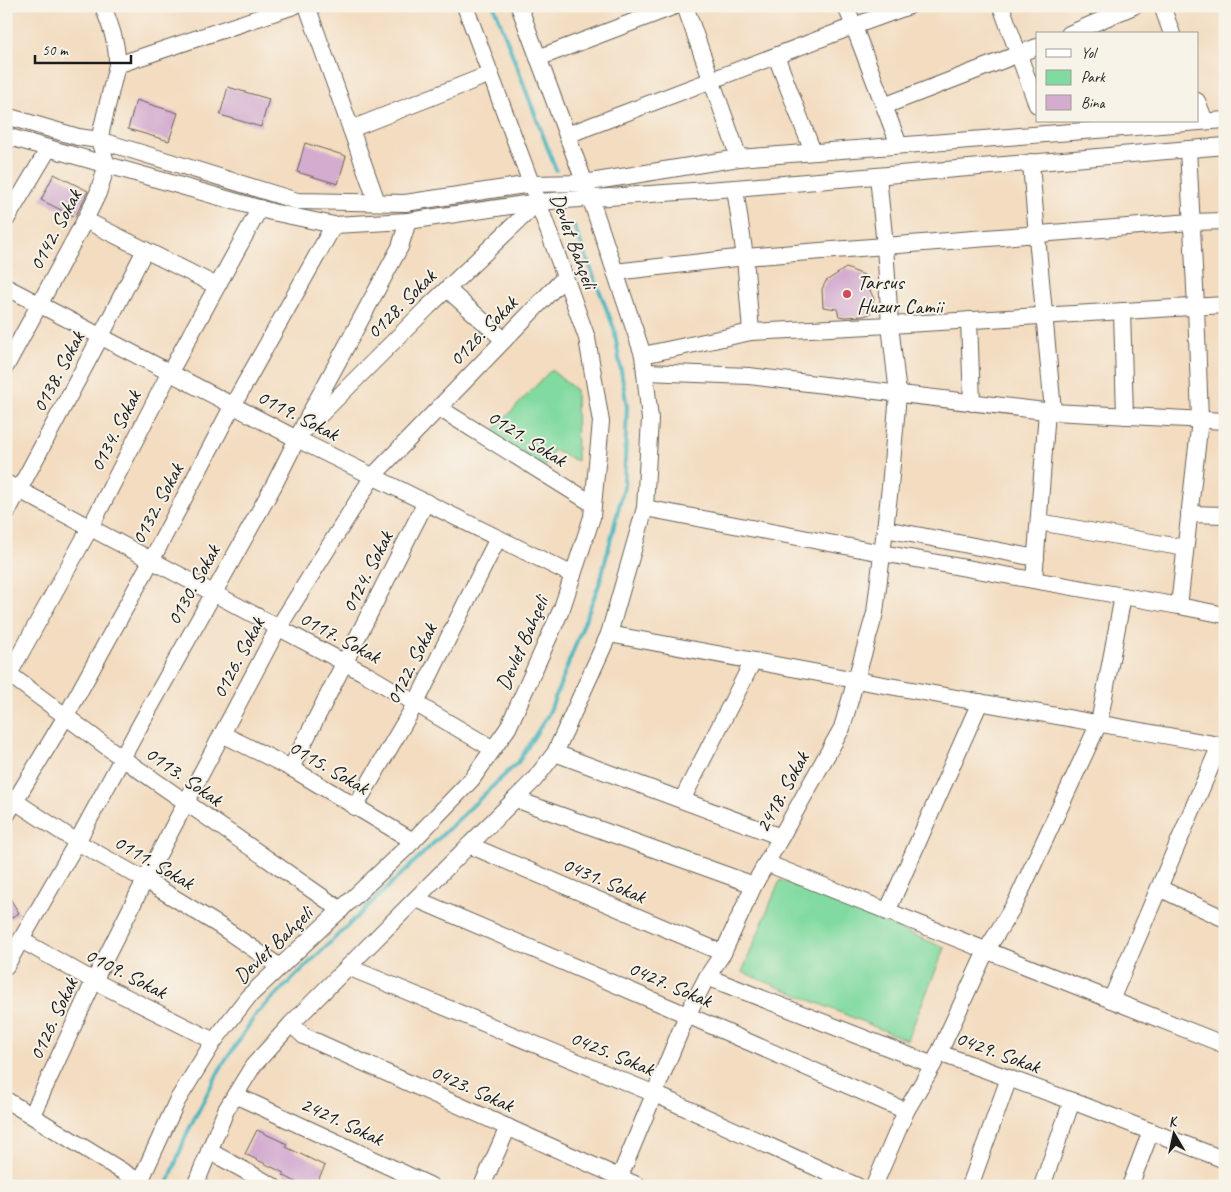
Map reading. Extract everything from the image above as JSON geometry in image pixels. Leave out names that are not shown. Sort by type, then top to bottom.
[{"type":"street","points":[[103,6],[116,42],[118,56],[118,65],[99,140],[107,165]]},
{"type":"street","points":[[118,65],[294,6]]},
{"type":"street","points":[[307,6],[377,202]]},
{"type":"street","name":"Devlet Bahçeli","points":[[139,1184],[177,1101],[214,1041],[248,997],[413,841],[472,779],[508,728],[562,608],[592,518],[601,422],[587,338],[464,6]]},
{"type":"street","name":"Devlet Bahçeli","points":[[195,1186],[226,1110],[253,1066],[291,1024],[534,780],[555,753],[609,634],[645,508],[650,419],[643,354],[587,190],[519,6]]},
{"type":"street","points":[[538,58],[675,6]]},
{"type":"street","points":[[684,6],[739,158]]},
{"type":"street","points":[[846,6],[899,146]]},
{"type":"street","points":[[566,135],[909,6]]},
{"type":"street","points":[[1001,6],[1036,102]]},
{"type":"street","points":[[1075,32],[1134,6]]},
{"type":"street","points":[[1162,6],[1171,32]]},
{"type":"street","points":[[884,106],[1036,48]]},
{"type":"street","points":[[776,56],[813,152]]},
{"type":"street","points":[[351,129],[490,74]]},
{"type":"street","points":[[1198,104],[1205,121]]},
{"type":"street","points":[[6,116],[78,137],[99,140],[297,201],[405,203],[531,184],[587,190],[735,188],[1225,146]]},
{"type":"street","points":[[1198,121],[1225,120]]},
{"type":"street","points":[[6,136],[260,208],[334,225],[408,221],[538,202],[625,178],[739,158],[899,146],[1045,127],[1178,122]]},
{"type":"street","points":[[6,220],[49,148]]},
{"type":"street","points":[[1179,606],[1200,420],[1188,149]]},
{"type":"street","points":[[1031,162],[1036,234],[1045,316],[1050,412],[1038,522],[1034,580]]},
{"type":"street","name":"0142. Sokak","points":[[6,366],[85,220],[98,193],[107,165]]},
{"type":"street","name":"2418. Sokak","points":[[618,1182],[687,1015],[707,976],[723,953],[754,885],[842,728],[875,613],[898,394],[890,325],[878,176]]},
{"type":"street","points":[[735,188],[745,257],[751,332]]},
{"type":"street","name":"0128. Sokak","points":[[297,439],[447,289],[538,202]]},
{"type":"street","name":"0134. Sokak","points":[[7,673],[90,528],[170,372],[260,208]]},
{"type":"street","points":[[85,220],[217,286]]},
{"type":"street","name":"0130. Sokak","points":[[6,966],[77,842],[274,485],[400,247],[408,221]]},
{"type":"street","points":[[615,272],[745,257],[1191,222],[1225,222]]},
{"type":"street","name":"0132. Sokak","points":[[6,816],[11,799],[66,716],[151,561],[233,405],[334,225]]},
{"type":"street","name":"0138. Sokak","points":[[6,514],[13,487],[101,336],[145,250]]},
{"type":"street","name":"0126. Sokak","points":[[32,1115],[94,981],[185,802],[278,628],[373,476],[565,277]]},
{"type":"street","name":"0119. Sokak","points":[[6,287],[297,439],[573,575]]},
{"type":"street","points":[[447,289],[504,340]]},
{"type":"street","points":[[643,354],[751,332],[1225,305]]},
{"type":"street","points":[[1122,311],[1125,416]]},
{"type":"street","points":[[969,320],[972,403]]},
{"type":"street","points":[[645,372],[749,376],[1050,412],[1225,421]]},
{"type":"street","name":"0121. Sokak","points":[[439,408],[593,504]]},
{"type":"street","name":"0117. Sokak","points":[[13,487],[345,663],[493,748]]},
{"type":"street","name":"0124. Sokak","points":[[291,768],[426,502]]},
{"type":"street","points":[[645,508],[1225,615]]},
{"type":"street","points":[[1189,514],[1225,515]]},
{"type":"street","points":[[1038,522],[1185,548]]},
{"type":"street","points":[[885,529],[1036,558]]},
{"type":"street","name":"0122. Sokak","points":[[355,807],[416,704],[498,538]]},
{"type":"street","points":[[874,1186],[906,1111],[936,1059],[986,952],[1016,902],[1099,723],[1123,596]]},
{"type":"street","points":[[609,634],[1222,745],[1158,888],[1111,1000]]},
{"type":"street","points":[[682,800],[753,661]]},
{"type":"street","name":"0113. Sokak","points":[[7,673],[122,758],[341,910]]},
{"type":"street","points":[[887,912],[980,702]]},
{"type":"street","name":"0115. Sokak","points":[[222,734],[291,768],[413,841]]},
{"type":"street","points":[[555,753],[781,837]]},
{"type":"street","name":"0111. Sokak","points":[[11,799],[77,842],[145,880],[220,926],[280,967]]},
{"type":"street","points":[[515,799],[754,885]]},
{"type":"street","name":"0431. Sokak","points":[[469,845],[723,953]]},
{"type":"street","points":[[766,864],[1225,1045]]},
{"type":"street","points":[[1158,888],[1225,919]]},
{"type":"street","name":"0427. Sokak","points":[[416,899],[906,1111]]},
{"type":"street","name":"0109. Sokak","points":[[21,940],[94,981],[214,1041]]},
{"type":"street","name":"0425. Sokak","points":[[348,967],[655,1094],[857,1186]]},
{"type":"street","name":"0429. Sokak","points":[[707,976],[936,1059],[1009,1078],[1225,1160]]},
{"type":"street","name":"0423. Sokak","points":[[291,1024],[304,1036],[508,1127],[618,1182],[639,1186]]},
{"type":"street","points":[[970,1186],[1009,1078]]},
{"type":"street","name":"2421. Sokak","points":[[235,1095],[431,1186]]},
{"type":"street","points":[[6,1100],[139,1184]]},
{"type":"street","points":[[1042,1186],[1072,1101]]},
{"type":"street","points":[[482,1186],[508,1127]]},
{"type":"street","points":[[1130,1186],[1151,1131]]},
{"type":"street","points":[[209,1150],[273,1186]]},
{"type":"green space","points":[[551,370],[576,390],[577,461],[553,450],[545,467],[490,434]]},
{"type":"green space","points":[[780,880],[945,948],[907,1040],[742,972]]},
{"type":"building","points":[[228,87],[269,99],[261,127],[220,115]]},
{"type":"building","points":[[136,100],[178,113],[169,141],[128,129]]},
{"type":"building","points":[[305,143],[346,156],[338,184],[297,172]]},
{"type":"building","points":[[54,174],[88,191],[75,217],[41,200]]},
{"type":"building","name":"Tarsus Huzur Camii","points":[[846,268],[864,275],[864,286],[869,288],[874,299],[870,314],[844,317],[839,316],[837,309],[823,307],[822,289],[826,281]]},
{"type":"building","points":[[6,892],[19,913],[6,921]]},
{"type":"building","points":[[257,1130],[287,1144],[286,1147],[325,1166],[315,1186],[303,1186],[283,1175],[284,1173],[245,1154]]},
{"type":"waterway","points":[[494,6],[556,170]]},
{"type":"waterway","points":[[167,1186],[187,1133],[220,1069],[257,1013],[519,761],[549,713],[600,582],[624,487],[627,407],[614,328],[574,226]]},
{"type":"place","name":"Tarsus Huzur Camii","points":[[847,294]]}]
